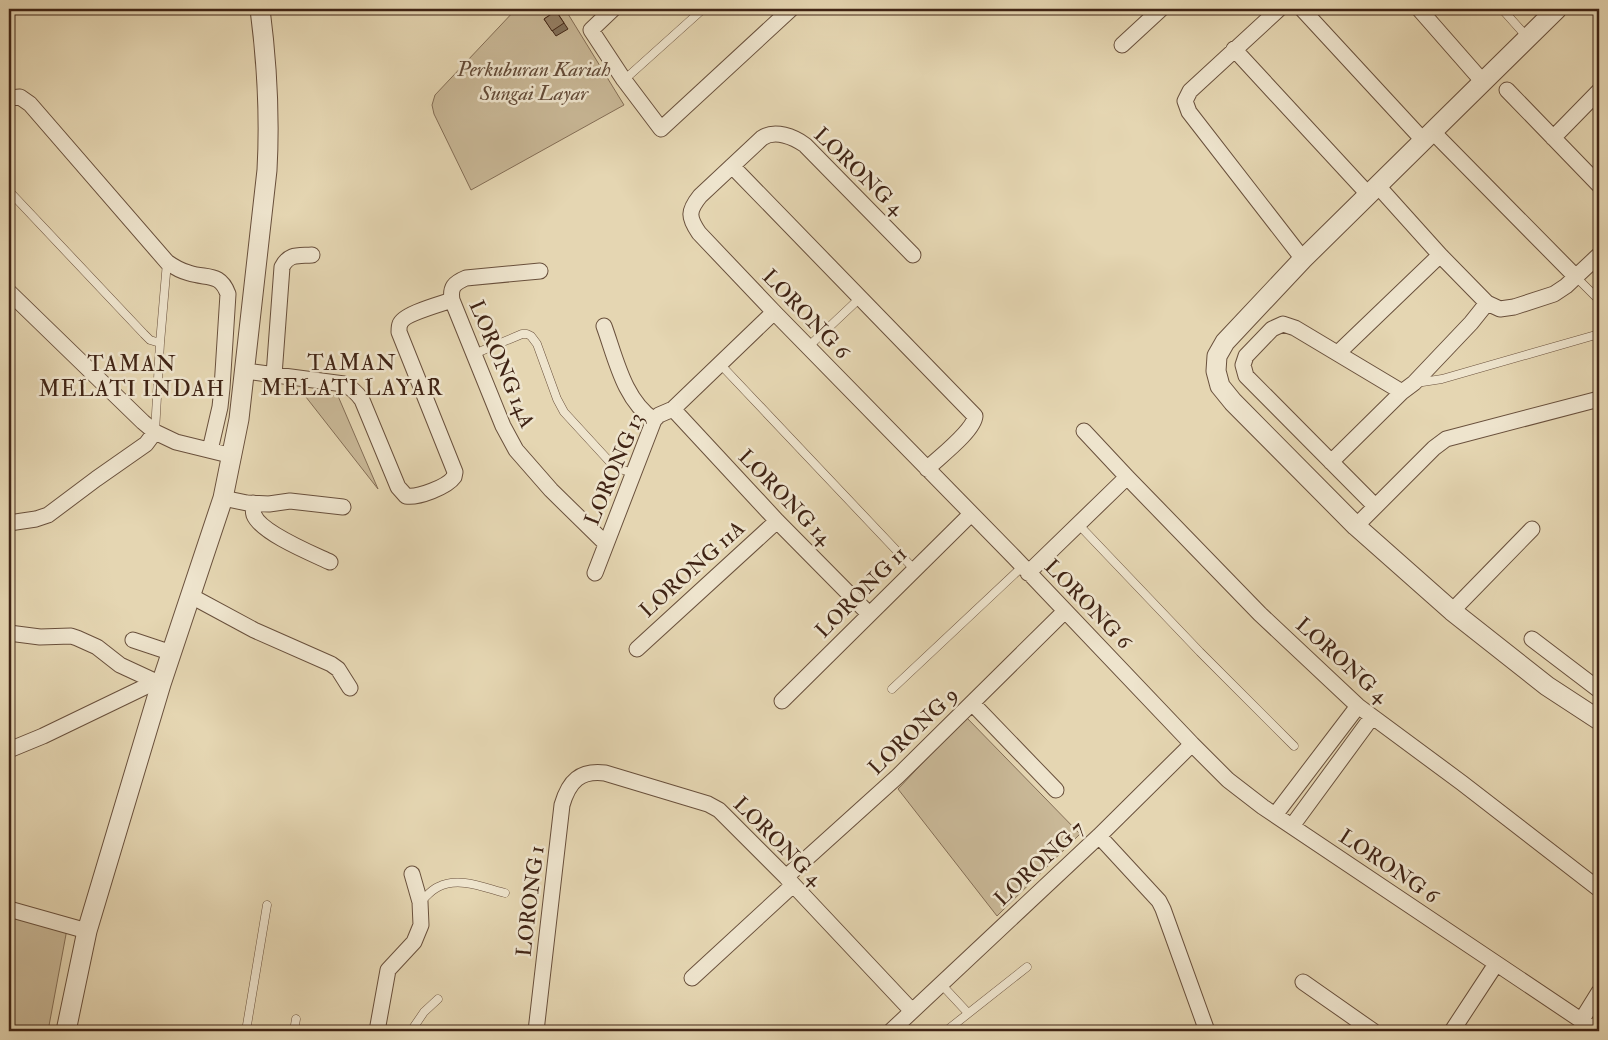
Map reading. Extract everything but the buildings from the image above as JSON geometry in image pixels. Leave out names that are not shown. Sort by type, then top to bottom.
[{"type":"street","points":[[66,1031],[87,931],[158,683],[172,653],[191,596],[223,498],[233,456],[245,372],[269,142],[266,66],[260,9]]},
{"type":"street","points":[[613,9],[591,30],[659,128],[663,128],[791,9]]},
{"type":"street","points":[[1122,45],[1161,9]]},
{"type":"street","points":[[1279,9],[1190,91],[1185,101],[1188,112],[1303,259]]},
{"type":"street","points":[[1302,9],[1427,136],[1576,277]]},
{"type":"street","points":[[1420,9],[1483,82]]},
{"type":"street","points":[[1557,9],[1303,259],[1225,342],[1217,356],[1216,371],[1220,386],[1233,402],[1356,526],[1452,611],[1533,676],[1594,717],[1599,695]]},
{"type":"street","points":[[1234,49],[1487,303],[1500,309],[1514,307],[1554,294],[1576,277],[1599,254]]},
{"type":"street","points":[[1507,90],[1599,185]]},
{"type":"street","points":[[1553,138],[1599,91]]},
{"type":"street","points":[[11,97],[20,96],[30,104],[167,262],[177,269],[190,274],[218,279],[223,283],[228,294],[221,397],[210,450]]},
{"type":"street","name":"LORONG 6","points":[[767,135],[732,166],[693,205],[691,213],[692,223],[699,233],[1066,611],[1192,744],[1234,784],[1275,815],[1597,1031]]},
{"type":"street","name":"LORONG 4","points":[[767,135],[791,137],[805,145],[912,255]]},
{"type":"street","points":[[732,166],[975,416],[975,422],[927,469]]},
{"type":"street","points":[[274,375],[282,267],[290,257],[312,255]]},
{"type":"street","points":[[1338,353],[1440,255]]},
{"type":"street","name":"LORONG 14A","points":[[540,271],[466,278],[453,285],[451,289],[452,300],[503,426],[516,450],[551,490],[605,543]]},
{"type":"street","points":[[9,292],[155,432],[176,442],[233,456]]},
{"type":"street","points":[[245,372],[344,384],[358,393],[398,488],[406,496],[417,496],[447,484],[454,477],[455,472],[400,332],[399,325],[400,322],[410,315],[452,300]]},
{"type":"street","points":[[1331,462],[1408,388],[1471,323],[1487,303]]},
{"type":"street","name":"LORONG 13","points":[[595,573],[654,420],[659,415],[672,409],[774,312]]},
{"type":"street","points":[[1375,506],[1246,376],[1243,366],[1246,356],[1272,329],[1283,324],[1408,388]]},
{"type":"street","points":[[604,326],[628,392],[646,414],[654,420]]},
{"type":"street","points":[[1356,526],[1434,448],[1446,439],[1599,399]]},
{"type":"street","name":"LORONG 14","points":[[672,409],[776,521],[869,614]]},
{"type":"street","name":"LORONG 4","points":[[1084,431],[1260,614],[1358,706],[1462,783],[1599,889]]},
{"type":"street","points":[[9,523],[36,519],[48,515],[146,444],[155,432]]},
{"type":"street","points":[[1025,569],[1078,524],[1127,477]]},
{"type":"street","points":[[223,498],[253,503],[290,501],[343,507]]},
{"type":"street","points":[[253,503],[253,514],[262,526],[297,547],[330,562]]},
{"type":"street","name":"LORONG 11","points":[[782,700],[971,514]]},
{"type":"street","name":"LORONG 11A","points":[[637,649],[776,521]]},
{"type":"street","points":[[1452,611],[1532,530]]},
{"type":"street","points":[[191,596],[254,630],[331,664],[338,669],[350,688]]},
{"type":"street","name":"LORONG 9","points":[[692,978],[1066,611]]},
{"type":"street","points":[[9,633],[40,637],[71,636],[77,638],[97,647],[120,664],[158,683]]},
{"type":"street","points":[[1532,639],[1599,690]]},
{"type":"street","points":[[133,640],[172,653]]},
{"type":"street","points":[[9,750],[44,736],[158,683]]},
{"type":"street","points":[[972,703],[1056,790]]},
{"type":"street","points":[[1275,815],[1358,706]]},
{"type":"street","points":[[1292,826],[1372,717]]},
{"type":"street","name":"LORONG 7","points":[[891,1031],[1099,836],[1192,744]]},
{"type":"street","name":"LORONG 4","points":[[576,780],[592,772],[605,773],[714,806],[789,881],[912,1011]]},
{"type":"street","name":"LORONG 1","points":[[536,1031],[562,805],[567,791],[576,780]]},
{"type":"street","points":[[1099,836],[1159,901],[1163,908],[1207,1031]]},
{"type":"street","points":[[377,1031],[388,970],[414,942],[421,925],[420,902],[412,874]]},
{"type":"street","points":[[9,910],[87,931]]},
{"type":"street","points":[[1452,1031],[1496,964]]},
{"type":"street","points":[[1303,982],[1373,1031]]},
{"type":"street","points":[[1581,1021],[1599,992]]},
{"type":"lane","points":[[624,80],[703,9]]},
{"type":"lane","points":[[1502,9],[1528,38]]},
{"type":"lane","points":[[9,190],[144,334],[150,340],[160,343]]},
{"type":"lane","points":[[155,432],[167,262]]},
{"type":"lane","points":[[1576,277],[1599,300]]},
{"type":"lane","points":[[808,347],[860,298]]},
{"type":"lane","points":[[474,354],[522,334],[532,336],[537,344],[557,399],[564,412],[609,462],[620,469],[633,473]]},
{"type":"lane","points":[[1408,388],[1599,334]]},
{"type":"lane","points":[[720,364],[914,569]]},
{"type":"lane","points":[[1078,524],[1200,652],[1294,746]]},
{"type":"lane","points":[[892,690],[1025,569]]},
{"type":"lane","points":[[420,902],[441,885],[453,883],[469,883],[505,893]]},
{"type":"lane","points":[[246,1031],[267,905]]},
{"type":"lane","points":[[946,1031],[1027,967]]},
{"type":"lane","points":[[940,984],[968,1013]]},
{"type":"lane","points":[[411,1031],[424,1012],[438,999]]},
{"type":"lane","points":[[294,1031],[296,1019]]},
{"type":"green space","name":"Perkuburan Kariah Sungai Layar","points":[[516,9],[565,9],[624,105],[471,190],[434,114],[432,105],[435,95]]},
{"type":"green space","points":[[302,392],[338,396],[378,489]]},
{"type":"green space","points":[[966,717],[1080,834],[997,916],[898,789]]},
{"type":"green space","points":[[9,913],[67,929],[48,1031],[9,1031]]},
{"type":"district","name":"TAMAN MELATI LAYAR","points":[[352,375]]},
{"type":"district","name":"TAMAN MELATI INDAH","points":[[132,376]]}]
